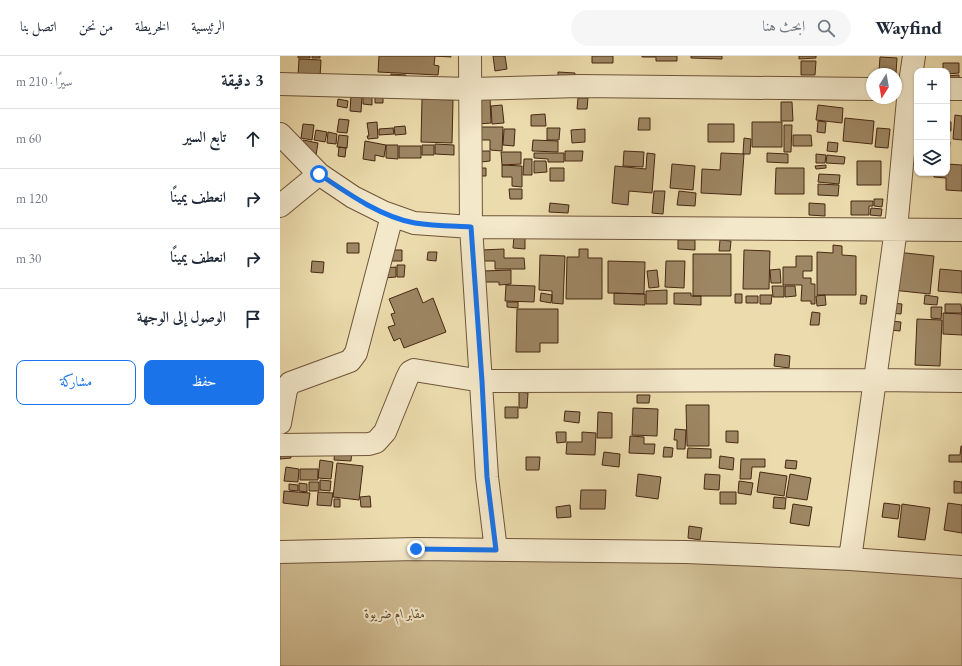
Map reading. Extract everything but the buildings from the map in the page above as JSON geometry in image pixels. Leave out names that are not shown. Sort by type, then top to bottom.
[{"type":"street","points":[[470,56],[471,227],[487,477],[496,550]]},
{"type":"street","points":[[850,559],[896,229],[907,89],[914,56]]},
{"type":"street","points":[[280,84],[470,90],[580,86],[866,89]]},
{"type":"street","points":[[950,89],[962,89]]},
{"type":"street","points":[[280,134],[319,174],[353,197],[392,216],[414,223],[471,227],[962,230]]},
{"type":"street","points":[[280,206],[319,174]]},
{"type":"street","points":[[280,423],[286,390],[290,383],[350,361],[356,353],[392,216]]},
{"type":"street","points":[[280,445],[369,444],[376,442],[385,432],[407,378],[410,372],[414,370],[482,381],[962,381]]},
{"type":"street","points":[[280,552],[416,549],[686,552],[850,559],[962,567]]},
{"type":"green space","name":"مقابر ام ضريوة","points":[[280,558],[774,562],[962,576],[962,666],[280,666]]},
{"type":"route","points":[[319,174],[353,197],[392,216],[414,223],[428,225],[471,227],[487,477],[496,550],[416,549]]}]
